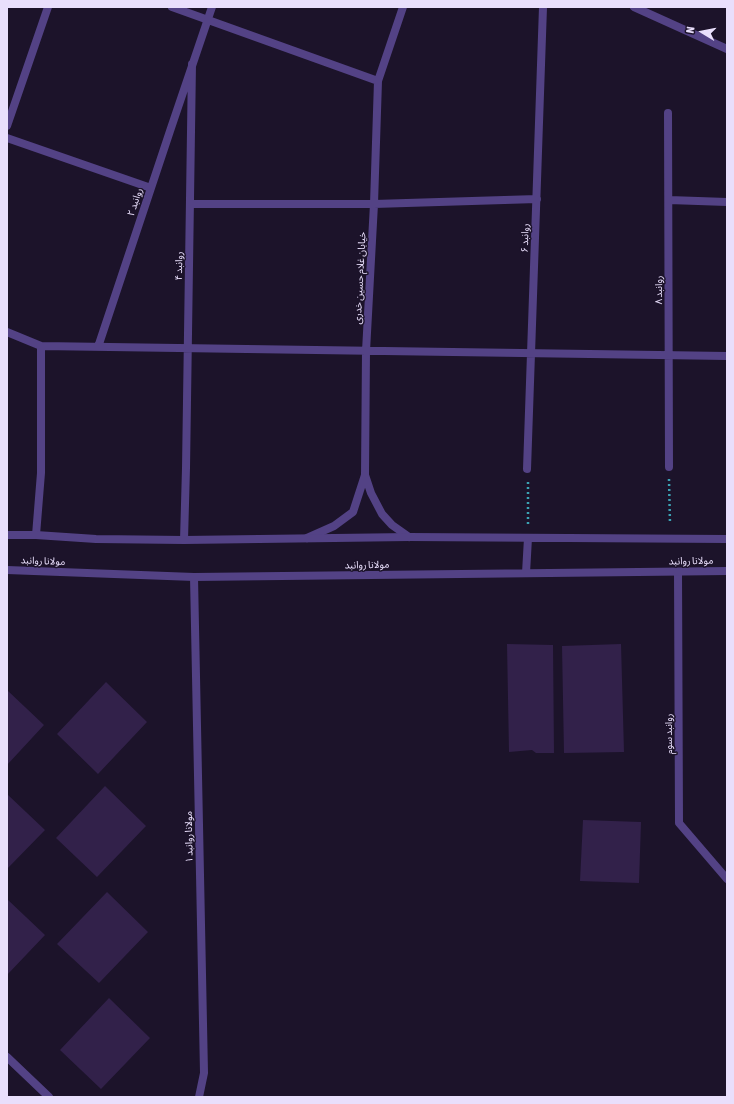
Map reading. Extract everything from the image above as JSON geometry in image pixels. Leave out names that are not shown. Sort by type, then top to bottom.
[{"type":"street","points":[[7,126],[48,7]]},
{"type":"street","points":[[172,7],[378,81]]},
{"type":"street","name":"روانبد ۲","points":[[98,347],[150,188],[212,7]]},
{"type":"street","name":"خیابان غلام حسین خدری","points":[[365,475],[366,351],[374,204],[378,81],[403,7]]},
{"type":"street","name":"روانبد ۶","points":[[528,469],[543,7]]},
{"type":"street","points":[[634,7],[727,49]]},
{"type":"street","name":"روانبد ۴","points":[[184,540],[192,64]]},
{"type":"street","name":"روانبد ۸","points":[[668,113],[669,467]]},
{"type":"street","points":[[7,138],[150,188]]},
{"type":"street","points":[[190,204],[374,204],[537,199]]},
{"type":"street","points":[[669,200],[727,202]]},
{"type":"street","points":[[7,332],[41,346],[727,356]]},
{"type":"street","points":[[36,535],[41,473],[41,346]]},
{"type":"street","points":[[365,475],[371,493],[382,514],[392,525],[409,537]]},
{"type":"street","points":[[307,538],[334,526],[353,512],[365,475]]},
{"type":"street","points":[[7,535],[36,535],[96,539],[184,540],[409,537],[727,538]]},
{"type":"street","points":[[526,573],[528,538]]},
{"type":"street","name":"مولانا روانبد","points":[[7,570],[194,577],[727,571]]},
{"type":"street","name":"روانبد سوم","points":[[678,572],[679,823],[727,879]]},
{"type":"street","name":"مولانا روانبد ۱","points":[[194,577],[204,1073],[199,1097]]},
{"type":"street","points":[[7,1057],[49,1097]]},
{"type":"path","points":[[669,467],[670,539]]},
{"type":"path","points":[[528,469],[528,538]]},
{"type":"building","points":[[507,644],[553,645],[554,753],[536,753],[532,750],[509,752]]},
{"type":"building","points":[[621,644],[624,752],[564,753],[562,646]]},
{"type":"building","points":[[106,682],[147,722],[98,774],[57,734]]},
{"type":"building","points":[[7,690],[44,725],[7,765]]},
{"type":"building","points":[[105,786],[146,826],[97,877],[56,838]]},
{"type":"building","points":[[7,794],[45,830],[7,869]]},
{"type":"building","points":[[583,820],[641,822],[639,883],[580,881]]},
{"type":"building","points":[[107,892],[148,932],[99,983],[57,944]]},
{"type":"building","points":[[7,899],[45,935],[7,975]]},
{"type":"building","points":[[109,998],[150,1038],[101,1089],[60,1050]]}]
